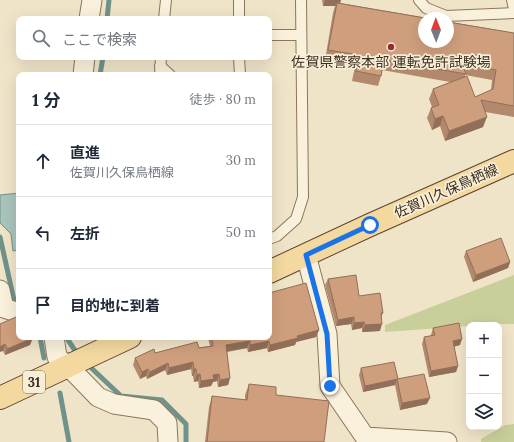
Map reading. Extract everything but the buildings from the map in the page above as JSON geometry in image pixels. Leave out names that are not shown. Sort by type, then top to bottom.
[{"type":"main road","name":"佐賀川久保鳥栖線","points":[[272,271],[514,161]]},
{"type":"main road","name":"31","points":[[0,398],[123,340]]},
{"type":"street","points":[[90,16],[92,0]]},
{"type":"street","points":[[83,72],[85,60]]},
{"type":"street","points":[[306,255],[327,334],[330,386],[365,437],[447,442]]},
{"type":"street","points":[[0,290],[4,308],[16,312]]},
{"type":"street","points":[[54,340],[57,357],[68,366],[98,397],[114,404],[154,410],[167,423],[168,442]]},
{"type":"lane","points":[[164,16],[166,0]]},
{"type":"lane","points":[[239,0],[239,16]]},
{"type":"lane","points":[[272,238],[296,219],[303,197],[301,0]]},
{"type":"lane","points":[[419,0],[426,8],[446,16],[514,13]]},
{"type":"lane","points":[[512,0],[514,9]]},
{"type":"lane","points":[[272,35],[301,35]]},
{"type":"lane","points":[[239,60],[240,72]]},
{"type":"green space","points":[[514,275],[514,324],[502,324],[502,322],[466,322],[466,326],[385,332],[385,325]]},
{"type":"green space","points":[[514,424],[514,442],[481,442],[481,439],[496,430],[502,430],[502,427]]},
{"type":"water","points":[[16,193],[16,250],[13,251],[11,234],[0,223],[0,195]]},
{"type":"waterway","points":[[107,16],[109,0]]},
{"type":"waterway","points":[[100,72],[102,60]]},
{"type":"waterway","points":[[0,237],[14,300],[16,301]]},
{"type":"waterway","points":[[41,340],[44,358]]},
{"type":"waterway","points":[[68,340],[78,355]]},
{"type":"waterway","points":[[86,363],[121,396],[162,400],[186,424],[186,442]]},
{"type":"waterway","points":[[60,393],[69,442]]},
{"type":"place","name":"佐賀県警察本部 運転免許試験場","points":[[391,47]]},
{"type":"route","points":[[330,386],[327,334],[306,255],[370,225]]}]
